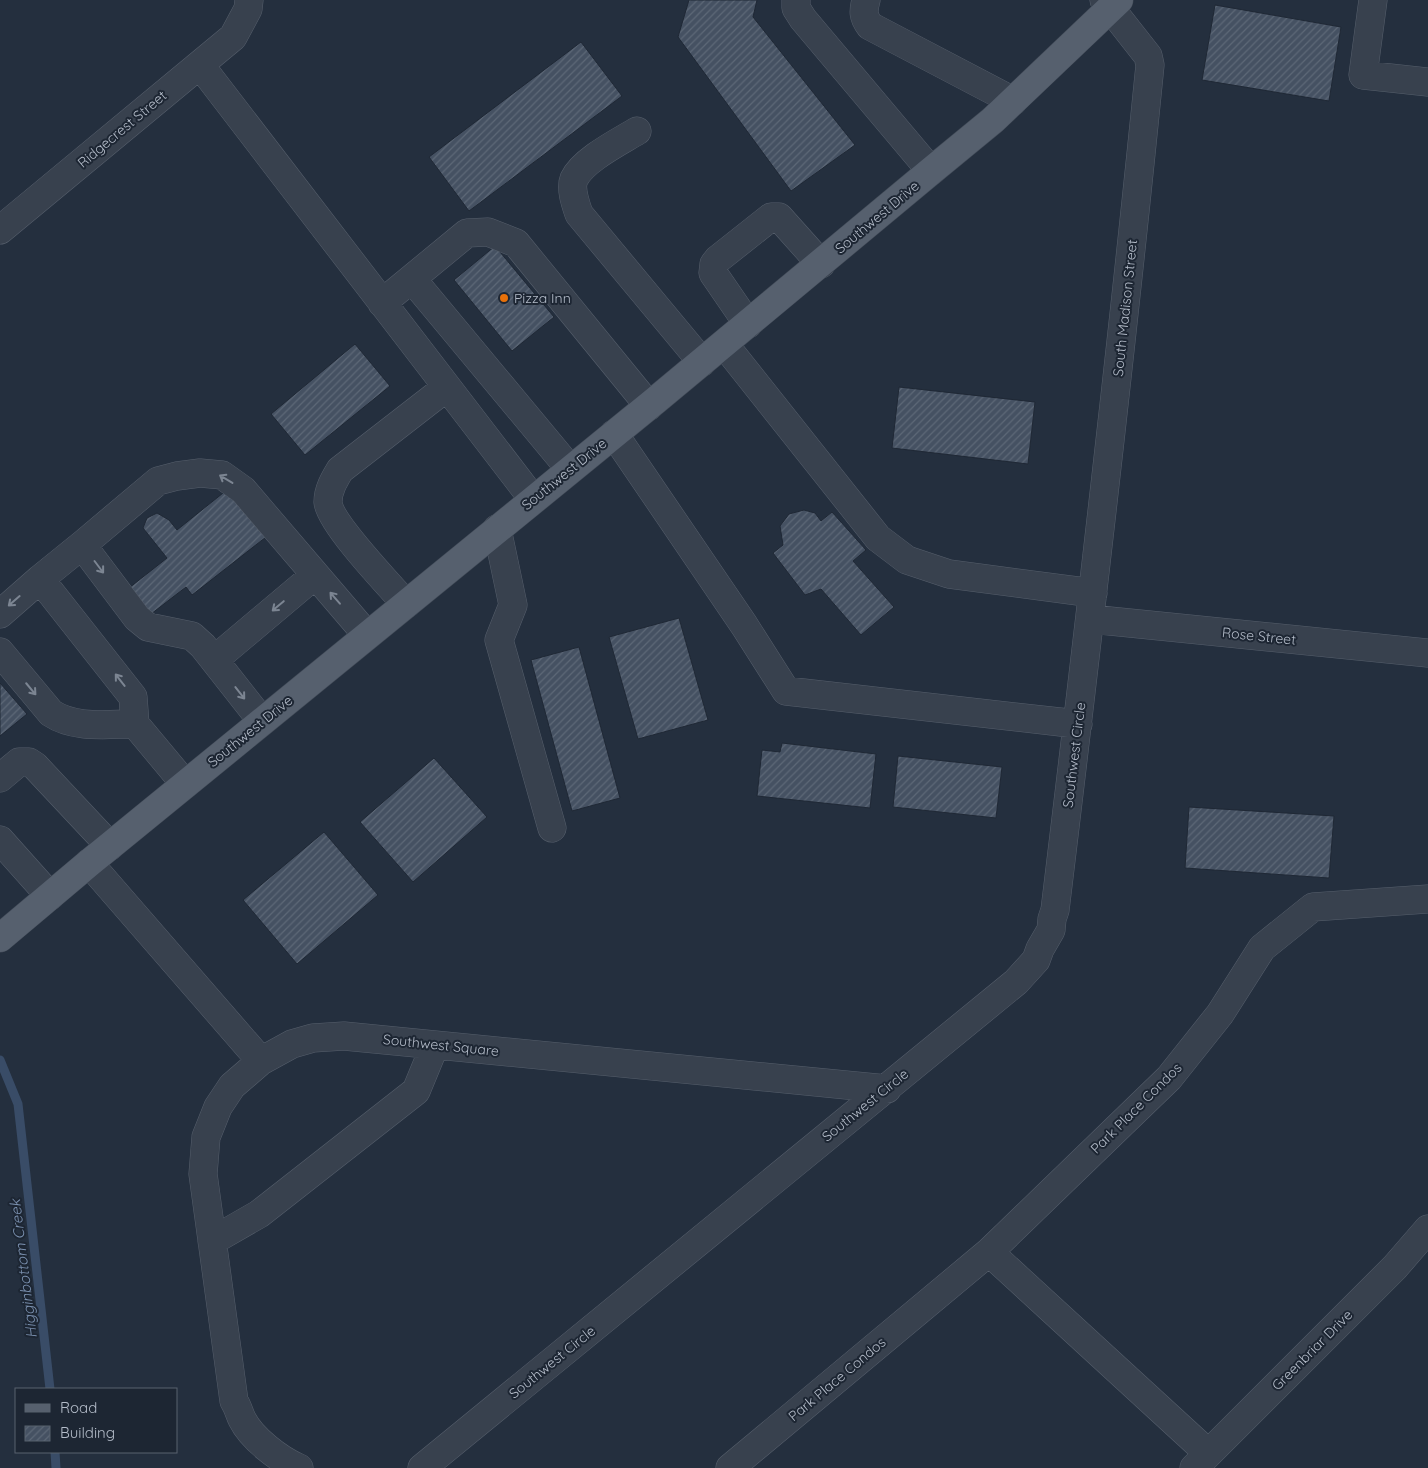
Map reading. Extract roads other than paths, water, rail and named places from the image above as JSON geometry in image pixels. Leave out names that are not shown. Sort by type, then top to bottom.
[{"type":"main road","name":"Southwest Drive","points":[[0,938],[496,529],[649,406],[931,172],[1013,101],[1111,3]]},
{"type":"street","name":"Ridgecrest Street","points":[[0,230],[234,37],[248,9],[249,0]]},
{"type":"street","points":[[796,0],[796,8],[802,19],[931,172]]},
{"type":"street","points":[[866,0],[863,12],[865,20],[870,26],[1013,101]]},
{"type":"street","points":[[1373,0],[1363,75],[1428,82]]},
{"type":"street","name":"South Madison Street","points":[[1091,606],[1129,273],[1150,65],[1148,56],[1111,3]]},
{"type":"street","points":[[200,65],[533,499]]},
{"type":"street","points":[[636,131],[586,164],[574,180],[576,206],[579,214],[702,362]]},
{"type":"street","points":[[748,324],[713,273],[714,264],[718,259],[771,217],[779,218],[785,222],[821,264]]},
{"type":"street","points":[[382,303],[467,233],[488,232],[516,243],[649,406]]},
{"type":"street","points":[[412,279],[570,470]]},
{"type":"street","name":"Rose Street","points":[[724,344],[878,538],[908,560],[949,574],[1091,606],[1428,653]]},
{"type":"street","points":[[406,604],[338,524],[328,504],[331,484],[340,470],[447,387]]},
{"type":"street","points":[[614,434],[786,691],[1078,724]]},
{"type":"street","points":[[0,614],[158,481],[200,473],[222,475],[243,490],[367,635]]},
{"type":"street","points":[[496,529],[513,605],[499,640],[552,828]]},
{"type":"street","points":[[82,545],[138,618],[148,627],[192,636],[203,646],[262,721]]},
{"type":"street","points":[[214,660],[316,575]]},
{"type":"street","points":[[40,579],[133,697],[135,724],[185,784]]},
{"type":"street","name":"Southwest Circle","points":[[422,1468],[1016,982],[1036,960],[1050,930],[1055,910],[1091,606]]},
{"type":"street","points":[[0,652],[51,713],[61,719],[86,724],[135,724]]},
{"type":"street","points":[[0,778],[19,762],[29,762],[35,766],[110,846]]},
{"type":"street","points":[[0,840],[50,896]]},
{"type":"street","points":[[89,863],[261,1061],[232,1086],[218,1107],[206,1137],[203,1174],[234,1401],[239,1409],[241,1418],[252,1434],[285,1462],[299,1468]]},
{"type":"street","name":"Park Place Condos","points":[[730,1468],[989,1252],[1170,1078],[1220,1014],[1262,948],[1313,907],[1428,899]]},
{"type":"street","name":"Southwest Square","points":[[261,1061],[292,1044],[313,1038],[344,1036],[887,1088]]},
{"type":"street","points":[[212,1240],[259,1214],[416,1091],[434,1045]]},
{"type":"street","name":"Greenbriar Drive","points":[[1201,1460],[1396,1267],[1428,1229]]},
{"type":"street","points":[[989,1252],[1201,1460]]},
{"type":"waterway","name":"Higginbottom Creek","points":[[0,1060],[18,1104],[50,1388]]},
{"type":"waterway","name":"Higginbottom Creek","points":[[55,1453],[56,1468]]},
{"type":"place","name":"Pizza Inn","points":[[504,298]]}]
